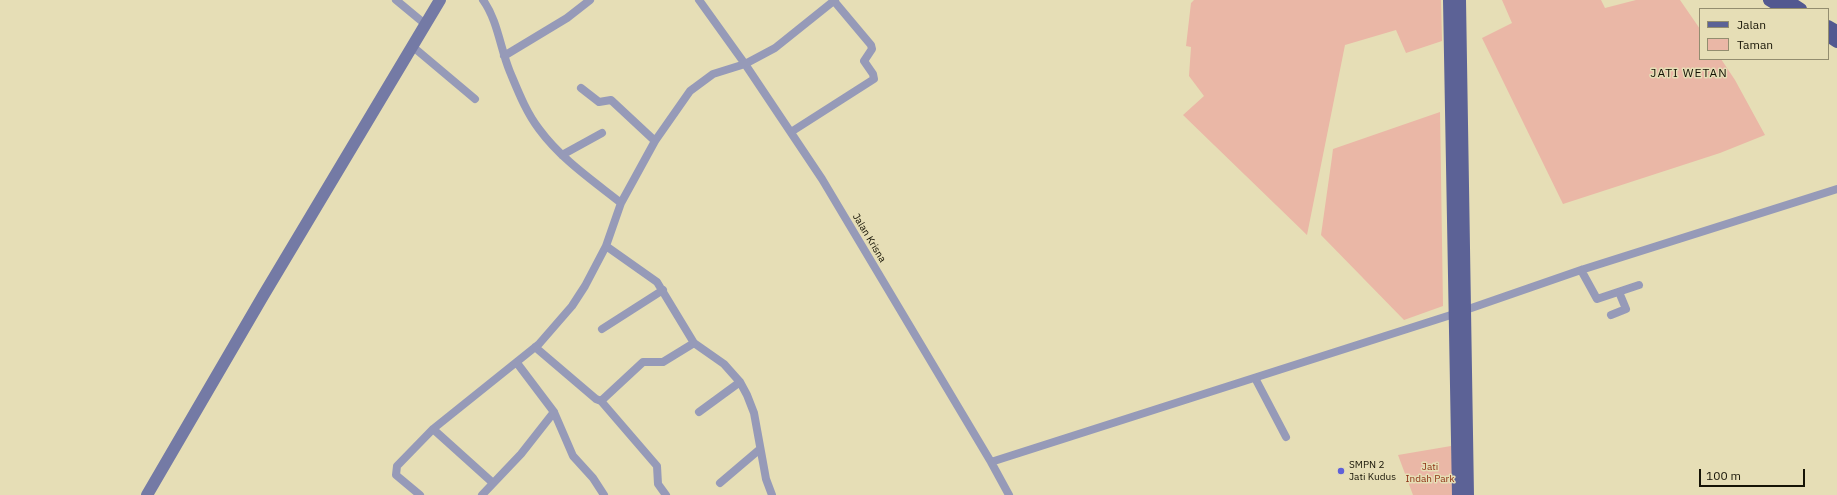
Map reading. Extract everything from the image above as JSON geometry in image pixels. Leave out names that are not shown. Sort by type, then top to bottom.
[{"type":"highway","points":[[1769,0],[1782,8]]},
{"type":"highway","points":[[1787,0],[1799,8]]},
{"type":"main road","points":[[147,495],[440,0]]},
{"type":"main road","points":[[1449,0],[1459,312],[1468,495]]},
{"type":"main road","points":[[1458,495],[1460,0]]},
{"type":"street","points":[[396,0],[425,24]]},
{"type":"street","points":[[483,0],[496,26],[504,56],[524,103],[538,128],[562,155],[621,203]]},
{"type":"street","points":[[504,56],[567,18],[590,0]]},
{"type":"street","name":"Jalan Krisna","points":[[699,0],[745,64],[822,179],[991,462],[1009,495]]},
{"type":"street","points":[[420,495],[396,474],[395,468],[433,429],[535,347],[560,320],[579,296],[606,246],[621,203],[655,141],[677,108],[696,86],[713,74],[745,64],[782,44],[834,0],[871,45],[872,50],[864,61],[873,74],[874,79],[791,132]]},
{"type":"street","points":[[412,46],[475,99]]},
{"type":"street","points":[[581,88],[599,102],[609,100],[615,103],[624,114],[655,141]]},
{"type":"street","points":[[562,155],[602,133]]},
{"type":"street","points":[[991,462],[1459,312],[1581,270],[1837,189]]},
{"type":"street","points":[[606,246],[651,277],[663,290],[694,343],[724,364],[740,382],[751,403],[766,479],[772,495]]},
{"type":"street","points":[[1581,270],[1597,299],[1639,285]]},
{"type":"street","points":[[602,329],[663,290]]},
{"type":"street","points":[[1611,315],[1626,308],[1619,292]]},
{"type":"street","points":[[601,401],[643,362],[663,362],[694,343]]},
{"type":"street","points":[[535,347],[596,400],[601,401],[657,466],[658,484],[666,495]]},
{"type":"street","points":[[517,363],[554,412],[572,456],[593,478],[604,495]]},
{"type":"street","points":[[1255,378],[1286,437]]},
{"type":"street","points":[[699,412],[740,382]]},
{"type":"street","points":[[482,495],[521,454],[554,412]]},
{"type":"street","points":[[433,429],[493,483]]},
{"type":"street","points":[[720,483],[760,449]]},
{"type":"green space","points":[[1194,0],[1441,0],[1442,41],[1406,53],[1396,30],[1345,45],[1307,235],[1183,115],[1204,96],[1189,76],[1191,47],[1186,46],[1191,3]]},
{"type":"green space","points":[[1502,0],[1601,0],[1605,8],[1636,0],[1680,0],[1699,28],[1699,60],[1722,60],[1735,80],[1765,135],[1720,153],[1563,204],[1482,38],[1512,23]]},
{"type":"green space","points":[[1440,112],[1443,306],[1404,320],[1321,235],[1333,149]]},
{"type":"green space","name":"Jati Indah Park","points":[[1451,446],[1454,495],[1413,495],[1398,455]]},
{"type":"place","name":"SMPN 2 Jati Kudus","points":[[1341,471]]},
{"type":"district","name":"JATI WETAN","points":[[1689,74]]}]
